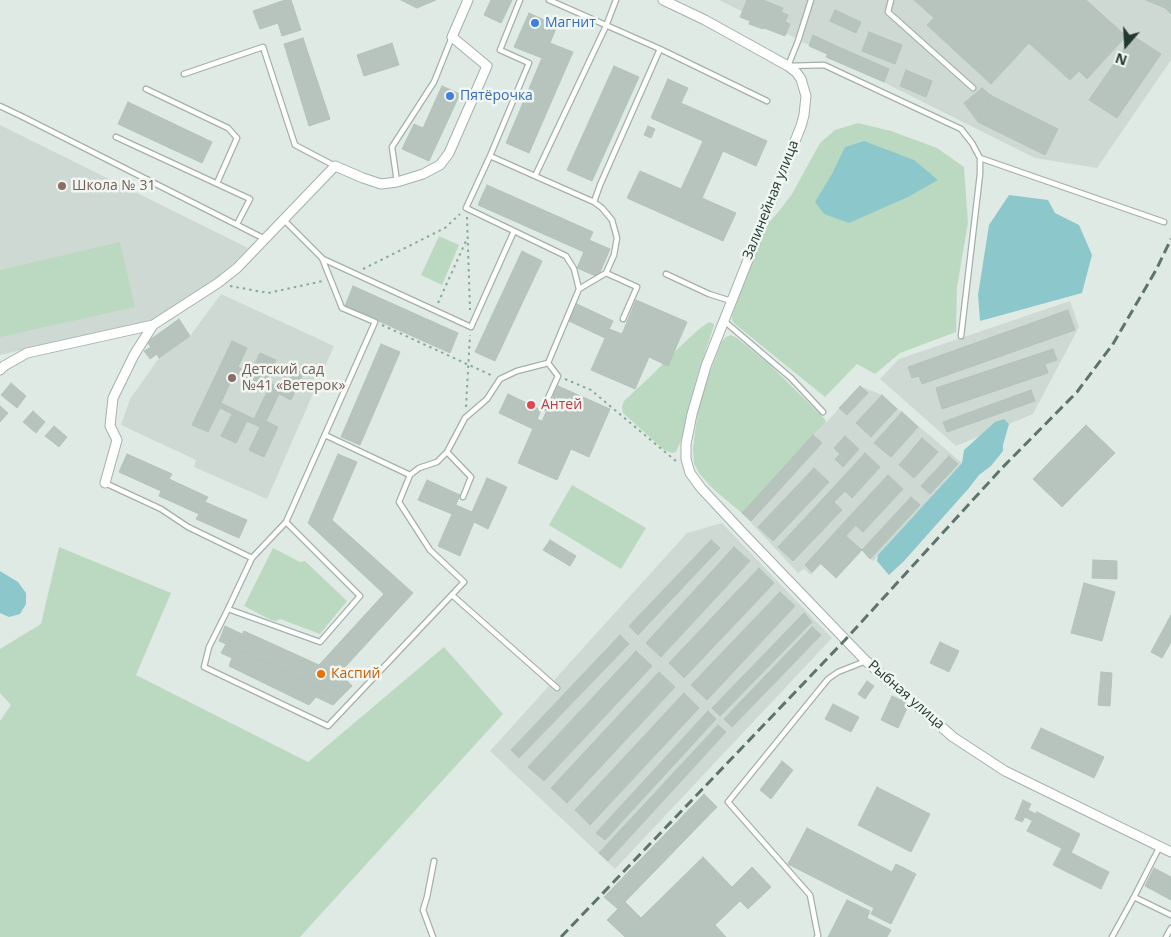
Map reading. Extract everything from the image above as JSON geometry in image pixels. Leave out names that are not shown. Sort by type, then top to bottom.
[{"type":"street","points":[[1,367],[27,353],[153,325],[218,283],[237,268],[334,166],[382,184],[398,182],[423,174],[440,165],[449,153],[487,66],[452,37],[468,0]]},
{"type":"street","name":"Залинейная улица","points":[[663,0],[705,20],[788,66],[801,79],[806,96],[806,106],[801,126],[706,366],[687,435],[685,452],[690,473]]},
{"type":"street","points":[[105,483],[117,440],[110,426],[113,398],[134,355],[153,325]]},
{"type":"street","name":"Рыбная улица","points":[[690,473],[701,488],[743,534],[866,661],[953,737],[1005,772],[1171,852]]},
{"type":"lane","points":[[520,0],[500,50],[529,63],[466,208],[566,256],[574,269],[580,289]]},
{"type":"lane","points":[[549,0],[660,49],[767,101]]},
{"type":"lane","points":[[535,176],[606,26],[616,0]]},
{"type":"lane","points":[[811,0],[788,66],[824,65],[961,129],[972,143],[980,158],[980,174],[961,336]]},
{"type":"lane","points":[[890,0],[888,12],[973,88]]},
{"type":"lane","points":[[398,182],[392,147],[434,82],[452,37]]},
{"type":"lane","points":[[184,74],[263,47],[295,145],[334,166]]},
{"type":"lane","points":[[594,202],[660,49]]},
{"type":"lane","points":[[146,89],[228,128],[237,138],[217,184]]},
{"type":"lane","points":[[0,106],[265,239]]},
{"type":"lane","points":[[116,137],[250,199],[237,224]]},
{"type":"lane","points":[[490,156],[594,202],[612,220],[617,238],[614,255],[606,273],[580,289],[548,363]]},
{"type":"lane","points":[[980,158],[1164,222]]},
{"type":"lane","points":[[283,220],[322,258],[471,327],[514,231]]},
{"type":"lane","points":[[322,258],[342,308],[375,322],[286,522],[252,558],[209,647],[204,667],[328,726],[464,582],[430,550],[399,502],[410,475],[418,468],[437,462],[447,452],[466,418],[487,399],[500,379],[518,371],[548,363]]},
{"type":"lane","points":[[606,273],[637,287],[623,319]]},
{"type":"lane","points":[[666,274],[709,294],[731,301]]},
{"type":"lane","points":[[723,320],[791,378],[823,412]]},
{"type":"lane","points":[[544,407],[558,376],[548,363]]},
{"type":"lane","points":[[325,435],[410,475]]},
{"type":"lane","points":[[447,452],[471,477],[463,497]]},
{"type":"lane","points":[[105,483],[161,509],[188,527],[252,558]]},
{"type":"lane","points":[[228,609],[320,642],[360,596],[286,522]]},
{"type":"lane","points":[[452,595],[557,688]]},
{"type":"lane","points":[[817,937],[810,895],[728,802],[828,679],[838,672],[866,661]]},
{"type":"lane","points":[[1112,937],[1160,846]]},
{"type":"lane","points":[[433,937],[423,910],[434,861]]},
{"type":"lane","points":[[1134,897],[1171,915]]},
{"type":"lane","points":[[1166,937],[1171,928]]},
{"type":"path","points":[[466,208],[471,327],[466,418]]},
{"type":"path","points":[[354,273],[445,228],[466,208]]},
{"type":"path","points":[[435,310],[467,239]]},
{"type":"path","points":[[218,283],[268,293],[298,288],[331,279]]},
{"type":"path","points":[[375,322],[500,379]]},
{"type":"path","points":[[558,376],[591,390],[690,473]]},
{"type":"shaded area","points":[[719,0],[1171,0],[1171,60],[1097,168],[1035,158]]},
{"type":"shaded area","name":"Школа № 31","points":[[0,125],[248,248],[215,279],[151,320],[0,355]]},
{"type":"shaded area","name":"Детский сад №41 «Ветерок»","points":[[221,294],[334,346],[267,499],[194,467],[196,460],[121,425],[130,399],[159,358],[190,336]]},
{"type":"shaded area","points":[[1070,301],[1079,327],[1033,414],[956,446],[880,379],[899,359]]},
{"type":"shaded area","points":[[860,386],[882,395],[962,463],[873,561],[847,537],[811,575],[804,569],[798,573],[742,513]]},
{"type":"shaded area","points":[[722,523],[832,638],[615,869],[490,751],[687,533]]},
{"type":"green space","points":[[858,123],[891,131],[937,148],[964,167],[968,223],[957,287],[956,332],[900,353],[875,374],[857,364],[825,397],[735,324],[732,316],[749,266],[767,225],[792,194],[820,143],[835,130]]},
{"type":"green space","points":[[439,236],[459,245],[442,285],[421,275]]},
{"type":"green space","points":[[120,242],[135,307],[0,337],[0,270]]},
{"type":"green space","points":[[709,322],[714,324],[714,326],[698,373],[682,438],[676,452],[672,453],[664,450],[623,413],[622,407],[624,401],[672,354]]},
{"type":"green space","points":[[731,335],[769,364],[826,422],[742,513],[713,489],[699,473],[694,463],[693,449],[699,406],[706,382],[722,341]]},
{"type":"green space","points":[[572,485],[646,528],[621,569],[549,525]]},
{"type":"green space","points":[[59,547],[171,593],[136,675],[308,762],[444,647],[503,714],[300,937],[0,937],[0,721],[11,705],[0,693],[0,649],[41,624]]},
{"type":"green space","points":[[273,548],[300,562],[305,561],[347,601],[320,634],[280,619],[276,621],[271,620],[244,606]]},
{"type":"water","points":[[864,141],[914,160],[938,180],[908,197],[849,223],[824,214],[815,202],[832,174],[845,147]]},
{"type":"water","points":[[1009,195],[1048,200],[1055,213],[1079,225],[1092,255],[1082,293],[980,321],[978,295],[989,225]]},
{"type":"water","points":[[1004,419],[1009,424],[1003,451],[991,466],[979,475],[904,561],[889,575],[877,561],[878,555],[962,463],[964,450],[995,422]]},
{"type":"water","points":[[0,571],[18,582],[26,593],[26,604],[20,614],[9,617],[0,613]]},
{"type":"building","points":[[285,0],[291,0],[301,30],[282,36],[278,23],[260,29],[253,11]]},
{"type":"building","points":[[401,0],[436,0],[417,8]]},
{"type":"building","points":[[491,0],[512,0],[501,23],[484,15]]},
{"type":"building","points":[[747,0],[763,0],[783,8],[781,12],[788,15],[785,22],[790,24],[785,36],[749,24],[750,21],[740,17]]},
{"type":"building","points":[[914,0],[1086,0],[1126,36],[1087,79],[1079,71],[1070,80],[1029,43],[991,84],[927,25],[934,18]]},
{"type":"building","points":[[1146,0],[1171,0],[1171,14],[1165,8]]},
{"type":"building","points":[[835,10],[861,22],[856,33],[830,21]]},
{"type":"building","points":[[529,13],[557,26],[550,43],[573,52],[529,153],[506,143],[542,58],[514,47]]},
{"type":"building","points":[[869,32],[902,45],[895,64],[862,51]]},
{"type":"building","points":[[813,35],[832,44],[827,54],[809,46]]},
{"type":"building","points":[[1133,36],[1161,54],[1117,118],[1089,100]]},
{"type":"building","points":[[303,38],[330,119],[309,126],[284,44]]},
{"type":"building","points":[[392,43],[399,65],[364,76],[357,55]]},
{"type":"building","points":[[832,44],[889,69],[884,82],[826,57]]},
{"type":"building","points":[[614,66],[639,77],[592,181],[567,170]]},
{"type":"building","points":[[906,70],[932,81],[926,97],[900,86]]},
{"type":"building","points":[[668,79],[688,88],[681,103],[767,141],[756,166],[723,151],[702,198],[736,213],[723,241],[627,198],[640,171],[681,189],[703,141],[651,118]]},
{"type":"building","points":[[442,86],[460,94],[429,161],[402,149],[414,124],[423,128]]},
{"type":"building","points":[[982,88],[990,95],[978,122],[964,103]]},
{"type":"building","points":[[990,95],[1058,129],[1045,155],[978,122]]},
{"type":"building","points":[[128,102],[212,142],[202,163],[118,124]]},
{"type":"building","points":[[648,126],[655,129],[651,138],[644,135]]},
{"type":"building","points":[[487,185],[593,232],[584,252],[478,205]]},
{"type":"building","points":[[589,240],[610,249],[598,277],[577,268]]},
{"type":"building","points":[[522,251],[542,261],[495,361],[475,352]]},
{"type":"building","points":[[353,286],[458,333],[450,353],[345,306]]},
{"type":"building","points":[[636,300],[687,322],[668,366],[649,357],[635,389],[591,370],[609,329],[622,334]]},
{"type":"building","points":[[577,304],[613,321],[605,338],[569,321]]},
{"type":"building","points":[[1068,310],[1075,330],[922,384],[919,376],[912,378],[908,367]]},
{"type":"building","points":[[179,319],[190,336],[159,358],[157,354],[150,359],[144,351],[151,347],[147,342]]},
{"type":"building","points":[[232,341],[247,348],[238,367],[250,373],[260,353],[276,360],[266,381],[279,387],[289,367],[303,373],[291,400],[279,394],[266,421],[278,427],[264,457],[249,450],[260,427],[247,421],[236,443],[221,436],[232,414],[220,408],[208,432],[192,425]],"holes":[[[235,372],[269,388],[254,419],[221,403]]]},
{"type":"building","points":[[381,344],[400,352],[360,445],[341,437]]},
{"type":"building","points":[[1053,349],[1057,360],[1045,364],[1048,373],[942,409],[936,388]]},
{"type":"building","points":[[11,383],[26,396],[17,408],[1,395]]},
{"type":"building","points":[[558,386],[610,409],[589,457],[571,449],[557,480],[518,463],[537,419],[542,421]]},
{"type":"building","points":[[860,386],[868,393],[847,415],[839,408]]},
{"type":"building","points":[[1031,390],[1035,401],[947,432],[943,422]]},
{"type":"building","points":[[508,394],[541,410],[533,429],[499,413]]},
{"type":"building","points":[[882,395],[897,409],[871,437],[856,423]]},
{"type":"building","points":[[0,406],[8,413],[0,422]]},
{"type":"building","points":[[33,411],[45,422],[36,433],[23,422]]},
{"type":"building","points":[[902,412],[918,427],[891,457],[874,443]]},
{"type":"building","points":[[1086,425],[1115,453],[1062,507],[1033,479]]},
{"type":"building","points":[[54,426],[67,437],[59,447],[45,436]]},
{"type":"building","points":[[813,435],[822,443],[751,521],[742,513]]},
{"type":"building","points":[[845,436],[859,449],[843,467],[835,459],[840,454],[834,448]]},
{"type":"building","points":[[922,438],[938,452],[914,478],[899,465]]},
{"type":"building","points":[[865,453],[880,467],[852,498],[845,491],[839,497],[831,490]]},
{"type":"building","points":[[127,454],[172,474],[169,479],[208,497],[205,502],[247,520],[239,538],[196,519],[199,514],[159,496],[161,491],[119,472]]},
{"type":"building","points":[[338,454],[357,462],[332,520],[413,593],[324,690],[235,648],[244,631],[319,665],[384,594],[308,523]]},
{"type":"building","points":[[949,456],[958,464],[930,494],[921,486]]},
{"type":"building","points":[[814,468],[829,482],[773,541],[758,527]]},
{"type":"building","points":[[888,475],[903,489],[863,532],[848,518]]},
{"type":"building","points":[[487,478],[507,487],[488,529],[474,522],[460,556],[438,546],[456,505],[472,512]]},
{"type":"building","points":[[427,480],[460,495],[452,514],[418,500]]},
{"type":"building","points":[[831,490],[839,497],[834,502],[842,510],[793,561],[778,547]]},
{"type":"building","points":[[911,497],[920,505],[870,559],[862,550]]},
{"type":"building","points":[[848,518],[856,525],[812,572],[805,565]]},
{"type":"building","points":[[846,536],[862,550],[836,578],[820,563]]},
{"type":"building","points":[[550,540],[576,556],[570,566],[543,550]]},
{"type":"building","points":[[711,540],[720,548],[638,635],[629,626]]},
{"type":"building","points":[[734,547],[750,561],[661,657],[646,643]]},
{"type":"building","points":[[1093,560],[1117,561],[1117,579],[1092,578]]},
{"type":"building","points":[[759,568],[774,583],[684,678],[669,663]]},
{"type":"building","points":[[1084,583],[1115,592],[1102,641],[1071,633]]},
{"type":"building","points":[[780,592],[795,606],[707,700],[691,685]]},
{"type":"building","points":[[804,613],[812,622],[720,716],[712,708]]},
{"type":"building","points":[[1171,615],[1171,642],[1162,658],[1151,652]]},
{"type":"building","points":[[225,626],[242,634],[235,648],[324,690],[340,673],[352,686],[333,705],[316,697],[309,705],[229,666],[232,658],[221,653],[226,644],[219,641]]},
{"type":"building","points":[[812,627],[821,635],[732,727],[724,719]]},
{"type":"building","points":[[620,635],[629,644],[519,758],[511,750]]},
{"type":"building","points":[[940,642],[959,651],[949,672],[930,663]]},
{"type":"building","points":[[636,651],[652,666],[544,781],[528,767]]},
{"type":"building","points":[[659,672],[675,687],[567,803],[551,788]]},
{"type":"building","points":[[1101,672],[1112,673],[1110,706],[1098,705]]},
{"type":"building","points":[[867,681],[874,686],[865,699],[858,694]]},
{"type":"building","points":[[684,693],[699,708],[590,825],[575,810]]},
{"type":"building","points":[[892,696],[909,704],[898,728],[881,720]]},
{"type":"building","points":[[833,704],[859,717],[851,732],[825,719]]},
{"type":"building","points":[[708,711],[716,719],[605,840],[596,833]]},
{"type":"building","points":[[718,725],[726,732],[608,861],[599,853]]},
{"type":"building","points":[[1041,728],[1104,757],[1094,778],[1031,748]]},
{"type":"building","points":[[782,761],[793,770],[771,799],[760,790]]},
{"type":"building","points":[[877,787],[930,814],[911,852],[858,825]]},
{"type":"building","points":[[704,794],[717,807],[618,909],[604,897]]},
{"type":"building","points":[[1023,800],[1031,804],[1028,810],[1036,814],[1033,821],[1025,817],[1022,822],[1015,819]]},
{"type":"building","points":[[1037,812],[1080,834],[1071,853],[1027,831]]},
{"type":"building","points":[[807,828],[892,872],[896,864],[916,874],[891,924],[871,914],[874,908],[788,864]]},
{"type":"building","points":[[1062,848],[1109,872],[1101,889],[1053,865]]},
{"type":"building","points":[[703,857],[732,887],[752,867],[771,887],[748,909],[740,901],[715,925],[726,937],[625,937],[623,935],[641,918]]},
{"type":"building","points":[[1154,868],[1171,877],[1171,900],[1145,886]]},
{"type":"building","points":[[847,900],[870,911],[867,918],[891,930],[887,937],[828,937]]},
{"type":"building","points":[[625,902],[641,918],[623,935],[607,920]]},
{"type":"railway","points":[[561,937],[845,640],[1002,468],[1077,392],[1113,344],[1156,270],[1171,239]]},
{"type":"place","name":"Магнит","points":[[535,23]]},
{"type":"place","name":"Пятёрочка","points":[[450,96]]},
{"type":"place","name":"Школа № 31","points":[[62,186]]},
{"type":"place","name":"Детский сад №41 «Ветерок»","points":[[232,378]]},
{"type":"place","name":"Антей","points":[[531,405]]},
{"type":"place","name":"Каспий","points":[[321,674]]}]
